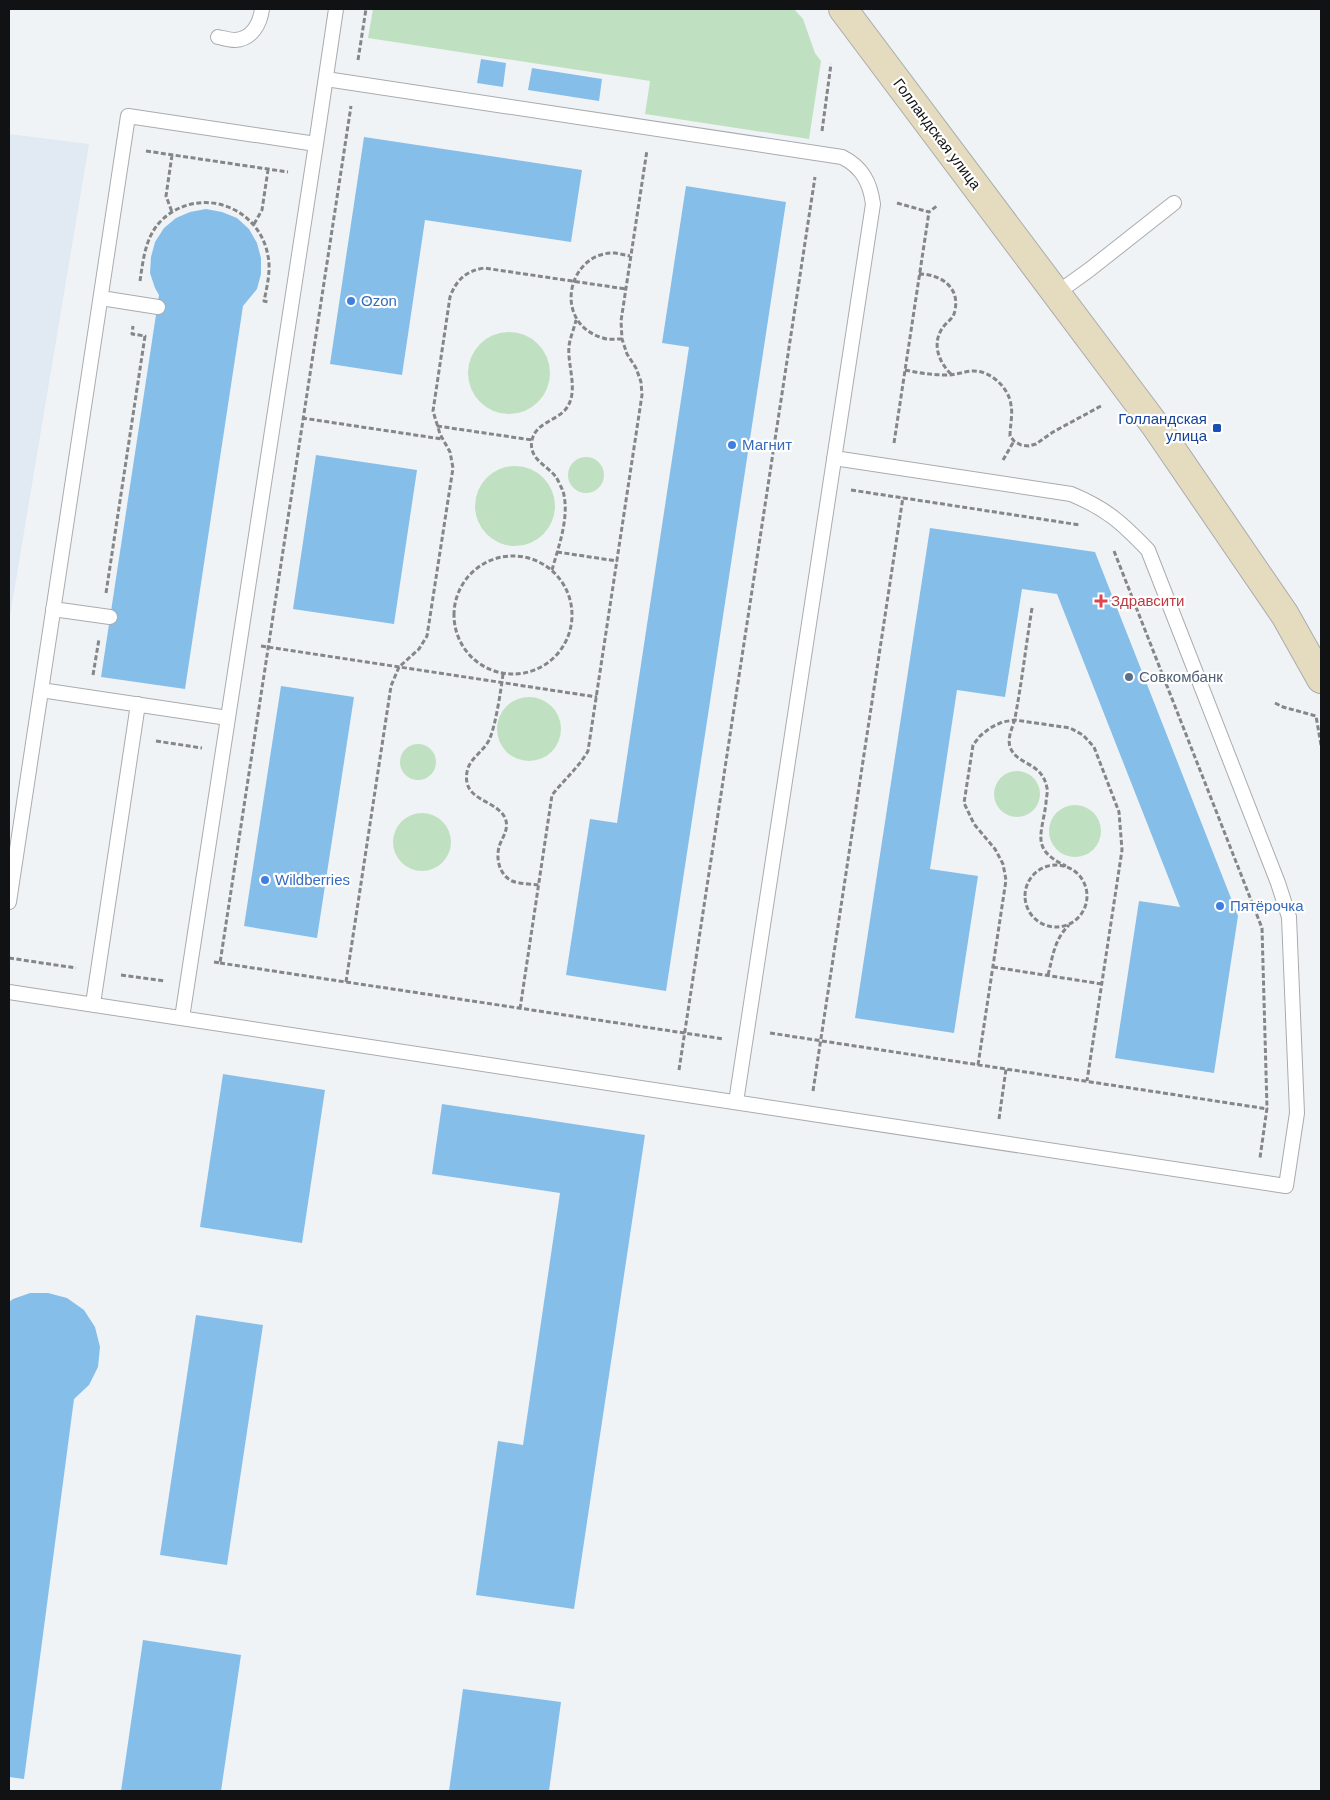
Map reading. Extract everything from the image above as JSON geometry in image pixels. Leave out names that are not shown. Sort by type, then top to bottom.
[{"type":"street","name":"Голландская улица","points":[[843,9],[1155,425],[1285,615],[1321,679]]},
{"type":"lane","points":[[218,37],[235,40],[250,35],[260,22],[262,9]]},
{"type":"lane","points":[[182,1018],[336,9]]},
{"type":"lane","points":[[326,79],[842,157],[851,162],[866,177],[871,190],[873,204],[736,1102]]},
{"type":"lane","points":[[9,902],[128,116],[316,144]]},
{"type":"lane","points":[[1057,293],[1174,203]]},
{"type":"lane","points":[[100,298],[158,307]]},
{"type":"lane","points":[[9,992],[1286,1186],[1297,1113],[1289,917],[1148,550],[1123,524],[1094,504],[1071,494],[834,458]]},
{"type":"lane","points":[[53,609],[106,617]]},
{"type":"lane","points":[[41,690],[228,718]]},
{"type":"lane","points":[[93,1004],[138,704]]},
{"type":"path","points":[[220,963],[366,9]]},
{"type":"path","points":[[675,1093],[831,64]]},
{"type":"path","points":[[520,1008],[552,796],[565,779],[579,766],[588,751],[642,395],[641,382],[636,368],[627,354],[622,339],[621,321],[650,128]]},
{"type":"path","points":[[124,147],[311,176]]},
{"type":"path","points":[[172,155],[166,196],[172,212]]},
{"type":"path","points":[[254,224],[262,210],[268,170]]},
{"type":"path","points":[[872,196],[929,212]]},
{"type":"path","points":[[90,697],[106,617],[145,336],[132,334],[144,256],[149,238],[159,224],[172,212],[189,205],[206,202],[224,205],[241,213],[254,224],[264,239],[269,257],[264,302],[291,305]]},
{"type":"path","points":[[890,467],[929,212],[938,205]]},
{"type":"path","points":[[622,339],[604,339],[587,331],[576,320],[570,299],[573,281],[582,267],[596,257],[613,253],[630,256]]},
{"type":"path","points":[[346,982],[391,686],[399,667],[419,649],[427,636],[453,468],[450,452],[442,439],[433,411],[450,297],[453,288],[465,274],[474,269],[484,268],[626,289]]},
{"type":"path","points":[[920,274],[937,276],[951,288],[955,298],[955,309],[952,319],[938,337],[937,348],[944,368],[952,375]]},
{"type":"path","points":[[552,570],[564,525],[565,507],[563,491],[556,477],[541,465],[533,454],[532,440],[539,428],[565,410],[571,397],[572,380],[568,361],[569,345],[576,320]]},
{"type":"path","points":[[905,370],[932,375],[952,375],[974,371],[987,374],[1007,392],[1011,403],[1012,415],[1010,436],[1021,445],[1029,446],[1036,444],[1053,432],[1101,406]]},
{"type":"path","points":[[321,421],[442,439]]},
{"type":"path","points":[[437,426],[532,440]]},
{"type":"path","points":[[809,1113],[907,469]]},
{"type":"path","points":[[830,487],[1087,526]]},
{"type":"path","points":[[1112,546],[1262,928],[1268,1108],[1256,1181]]},
{"type":"path","points":[[557,552],[617,561]]},
{"type":"path","points":[[512,555],[534,558],[552,570],[566,587],[573,608],[571,630],[562,650],[546,665],[525,673],[503,674],[483,667],[466,652],[456,632],[453,611],[458,589],[472,571],[490,559],[512,555]]},
{"type":"path","points":[[1032,608],[1015,720],[1009,740],[1011,749],[1018,758],[1035,767],[1044,776],[1047,790],[1040,831],[1042,846],[1052,860],[1077,873],[1084,883],[1087,895],[1085,907],[1079,918],[1060,934],[1048,975]]},
{"type":"path","points":[[286,650],[596,697]]},
{"type":"path","points":[[503,674],[490,737],[484,748],[470,763],[467,773],[468,784],[472,794],[500,810],[506,818],[507,829],[500,845],[498,856],[504,875],[513,881],[539,885]]},
{"type":"path","points":[[1275,703],[1316,716],[1321,745]]},
{"type":"path","points":[[978,1065],[1006,880],[1003,864],[995,849],[974,824],[964,803],[973,746],[980,736],[990,728],[1002,722],[1015,720],[1070,728],[1083,736],[1094,747],[1120,812],[1122,850],[1087,1081]]},
{"type":"path","points":[[133,737],[223,751]]},
{"type":"path","points":[[1066,866],[1054,865],[1042,868],[1032,875],[1026,885],[1024,898],[1027,910],[1034,920],[1045,926],[1057,928],[1069,925]]},
{"type":"path","points":[[192,958],[684,1033],[820,1041],[1297,1113]]},
{"type":"path","points":[[993,967],[1102,984]]},
{"type":"path","points":[[995,1142],[1006,1069]]},
{"type":"shaded area","points":[[9,134],[89,144],[9,622]]},
{"type":"green space","points":[[373,9],[794,9],[803,19],[815,53],[821,61],[809,139],[645,114],[650,81],[368,38]]},
{"type":"green space","points":[[501,332],[517,332],[532,338],[544,350],[550,365],[550,381],[544,396],[532,408],[517,414],[501,414],[486,408],[474,396],[468,381],[468,365],[474,350],[486,338]]},
{"type":"green space","points":[[586,457],[598,463],[604,475],[598,487],[586,493],[574,487],[568,475],[574,463]]},
{"type":"green space","points":[[515,466],[530,469],[543,478],[552,491],[555,506],[552,521],[543,534],[530,543],[515,546],[500,543],[487,534],[478,521],[475,506],[478,491],[487,478],[500,469]]},
{"type":"green space","points":[[523,697],[535,697],[552,706],[559,717],[561,729],[559,741],[552,752],[535,761],[523,761],[511,756],[502,747],[497,735],[497,723],[502,711],[511,702]]},
{"type":"green space","points":[[418,744],[431,749],[436,762],[431,775],[418,780],[405,775],[400,762],[405,749]]},
{"type":"green space","points":[[1017,771],[1030,775],[1036,781],[1040,794],[1036,807],[1030,813],[1017,817],[1004,813],[998,807],[994,794],[998,781],[1004,775]]},
{"type":"green space","points":[[1075,805],[1085,807],[1093,813],[1099,821],[1101,831],[1099,841],[1093,849],[1085,855],[1075,857],[1065,855],[1057,849],[1051,841],[1049,831],[1051,821],[1057,813],[1065,807]]},
{"type":"green space","points":[[422,813],[433,815],[443,821],[449,831],[451,842],[449,853],[443,863],[433,869],[422,871],[411,869],[401,863],[395,853],[393,842],[395,831],[401,821],[411,815]]},
{"type":"building","points":[[481,59],[506,63],[503,87],[477,83]]},
{"type":"building","points":[[532,68],[602,79],[599,101],[528,90]]},
{"type":"building","points":[[364,137],[582,170],[571,242],[425,220],[402,375],[330,364]]},
{"type":"building","points":[[686,186],[786,202],[666,991],[566,975],[590,819],[617,823],[689,347],[662,343]]},
{"type":"building","points":[[206,209],[222,212],[237,218],[249,229],[257,243],[261,258],[261,274],[257,289],[243,306],[185,689],[101,677],[159,295],[150,273],[151,257],[155,242],[164,228],[176,218],[190,212]]},
{"type":"building","points":[[316,455],[417,470],[394,624],[293,609]]},
{"type":"building","points":[[930,528],[1095,552],[1238,916],[1214,1073],[1115,1058],[1139,901],[1180,907],[1057,594],[1022,589],[1005,697],[957,690],[930,869],[978,876],[954,1033],[855,1018]]},
{"type":"building","points":[[281,686],[354,697],[317,938],[244,926]]},
{"type":"building","points":[[223,1074],[325,1090],[302,1243],[200,1227]]},
{"type":"building","points":[[442,1104],[645,1135],[574,1609],[476,1595],[498,1441],[523,1445],[560,1193],[432,1174]]},
{"type":"building","points":[[30,1293],[48,1293],[67,1298],[84,1310],[95,1327],[100,1347],[98,1367],[89,1385],[74,1399],[24,1779],[9,1777],[9,1302]]},
{"type":"building","points":[[196,1315],[263,1325],[227,1565],[160,1555]]},
{"type":"building","points":[[143,1640],[241,1655],[221,1791],[121,1791]]},
{"type":"building","points":[[463,1689],[561,1702],[549,1791],[449,1791]]},
{"type":"place","name":"Ozon","points":[[351,301]]},
{"type":"place","name":"Голландская улица","points":[[1217,428]]},
{"type":"place","name":"Магнит","points":[[732,445]]},
{"type":"place","name":"Здравсити","points":[[1101,601]]},
{"type":"place","name":"Совкомбанк","points":[[1129,677]]},
{"type":"place","name":"Wildberries","points":[[265,880]]},
{"type":"place","name":"Пятёрочка","points":[[1220,906]]}]
